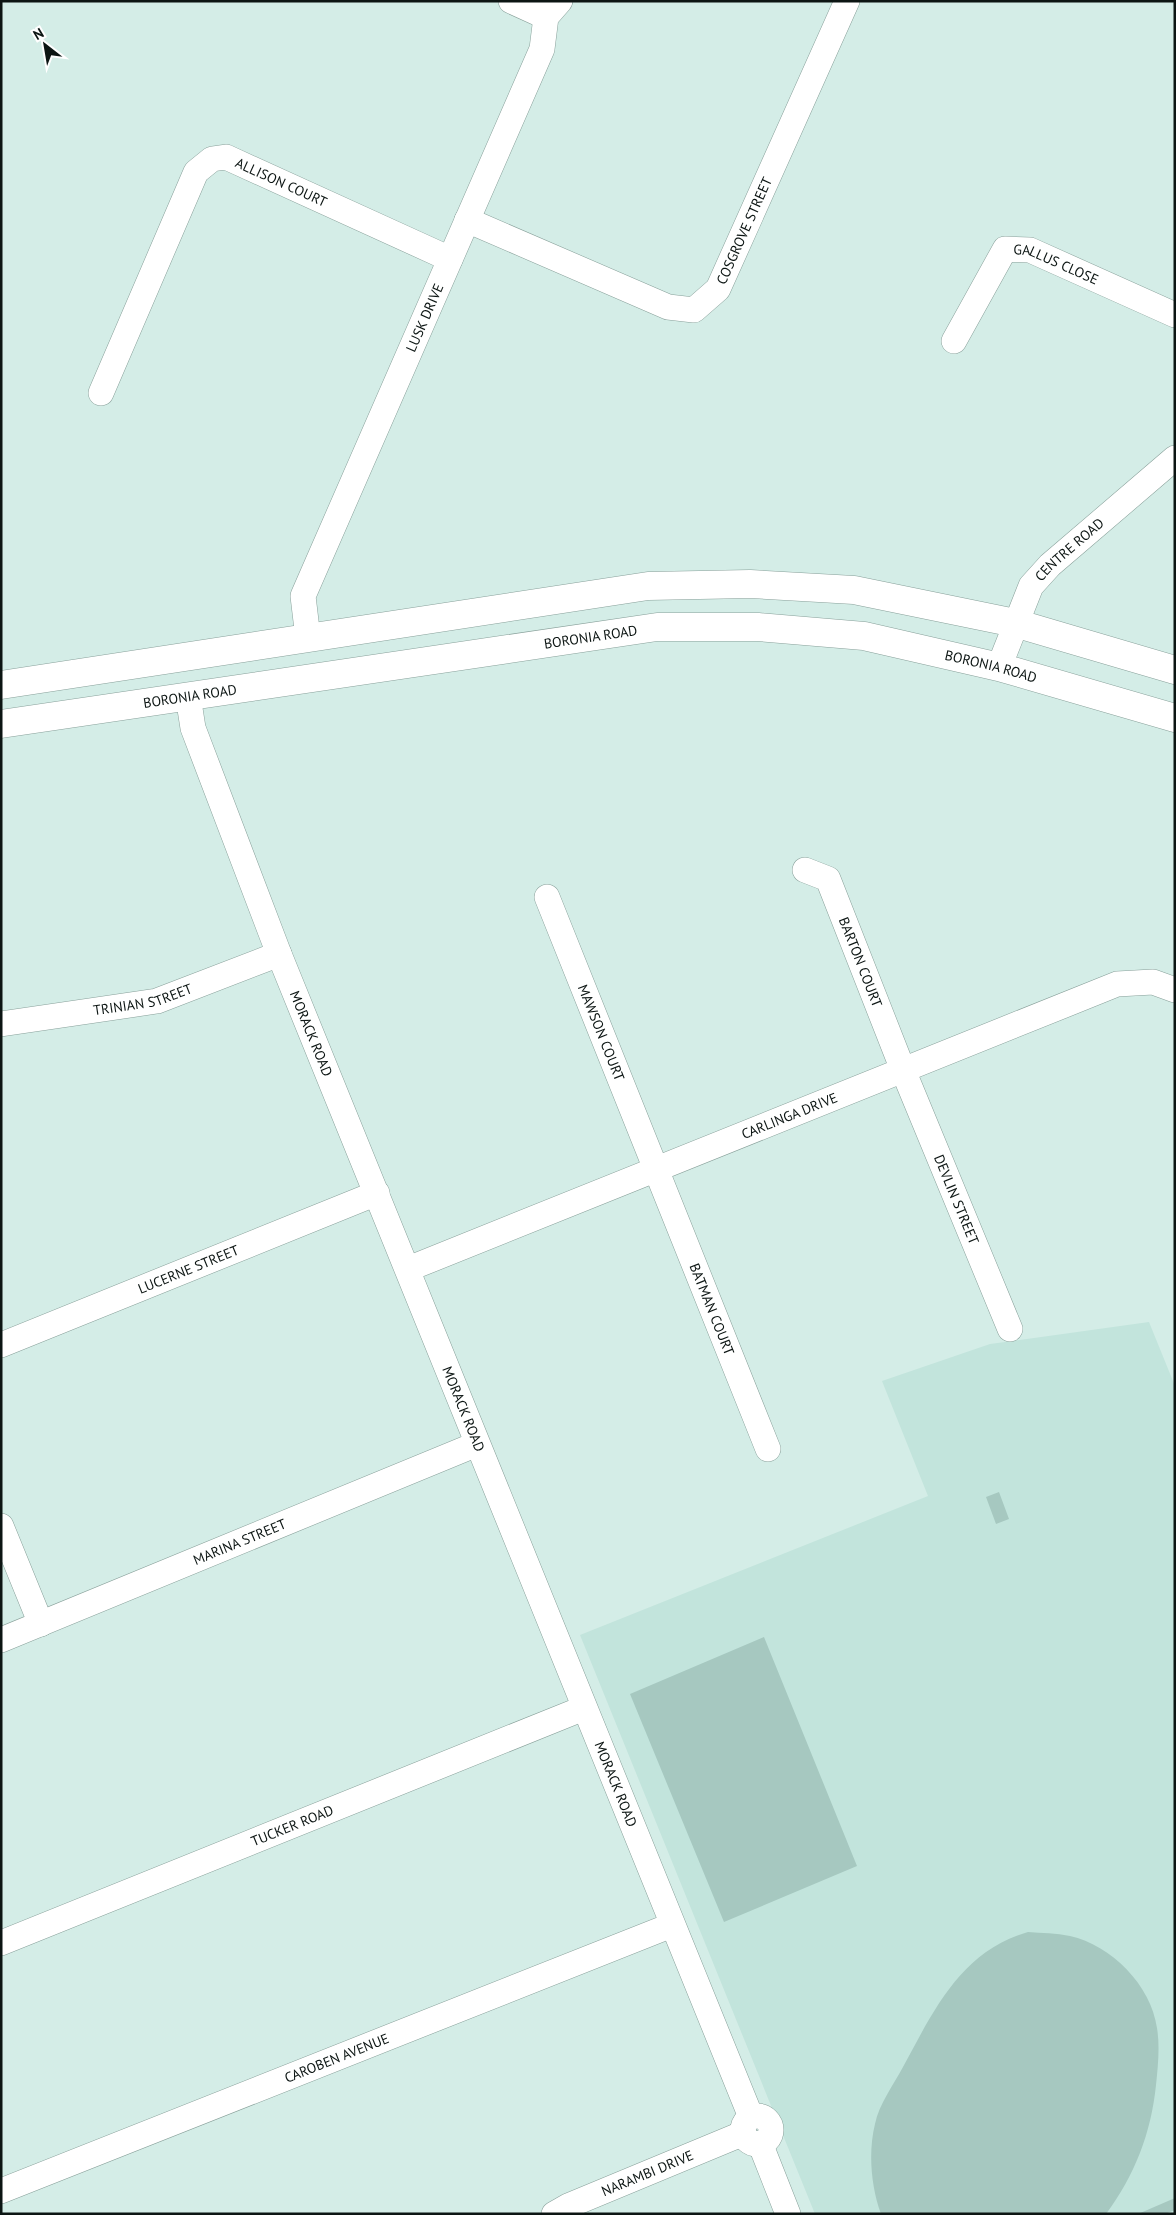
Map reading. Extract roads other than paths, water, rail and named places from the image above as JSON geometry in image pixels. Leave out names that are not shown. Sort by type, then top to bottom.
[{"type":"main road","points":[[1,685],[648,586],[750,584],[854,590],[1015,623],[1175,670]]},
{"type":"main road","name":"BORONIA ROAD","points":[[1,724],[657,627],[758,627],[864,636],[999,668],[1175,718]]},
{"type":"main road","points":[[308,638],[315,678]]},
{"type":"main road","points":[[184,656],[188,696]]},
{"type":"street","points":[[511,1],[553,9]]},
{"type":"street","name":"COSGROVE STREET","points":[[467,220],[668,308],[694,310],[718,289],[846,1]]},
{"type":"street","name":"LUSK DRIVE","points":[[308,638],[303,596],[542,49],[553,9]]},
{"type":"street","name":"ALLISON COURT","points":[[101,393],[196,172],[212,159],[226,157],[450,259]]},
{"type":"street","name":"GALLUS CLOSE","points":[[954,341],[1005,249],[1030,250],[1175,315]]},
{"type":"street","name":"CENTRE ROAD","points":[[999,668],[1031,586],[1050,565],[1175,458]]},
{"type":"street","name":"MORACK ROAD","points":[[188,696],[193,728],[278,954],[408,1269],[672,1925],[752,2131],[788,2214]]},
{"type":"street","name":"BARTON COURT","points":[[804,870],[828,879],[903,1070]]},
{"type":"street","name":"MAWSON COURT","points":[[547,897],[654,1169]]},
{"type":"street","name":"TRINIAN STREET","points":[[1,1024],[157,1001],[278,954]]},
{"type":"street","name":"CARLINGA DRIVE","points":[[408,1269],[1117,984],[1153,982],[1175,990]]},
{"type":"street","name":"DEVLIN STREET","points":[[903,1070],[1010,1329]]},
{"type":"street","name":"BATMAN COURT","points":[[654,1169],[768,1449]]},
{"type":"street","name":"LUCERNE STREET","points":[[1,1345],[377,1193]]},
{"type":"street","name":"MARINA STREET","points":[[1,1640],[477,1444]]},
{"type":"street","points":[[1,1526],[41,1624]]},
{"type":"street","name":"TUCKER ROAD","points":[[1,1944],[584,1708]]},
{"type":"street","name":"CAROBEN AVENUE","points":[[1,2191],[672,1925]]},
{"type":"street","name":"NARAMBI DRIVE","points":[[554,2214],[568,2206],[752,2131]]}]
